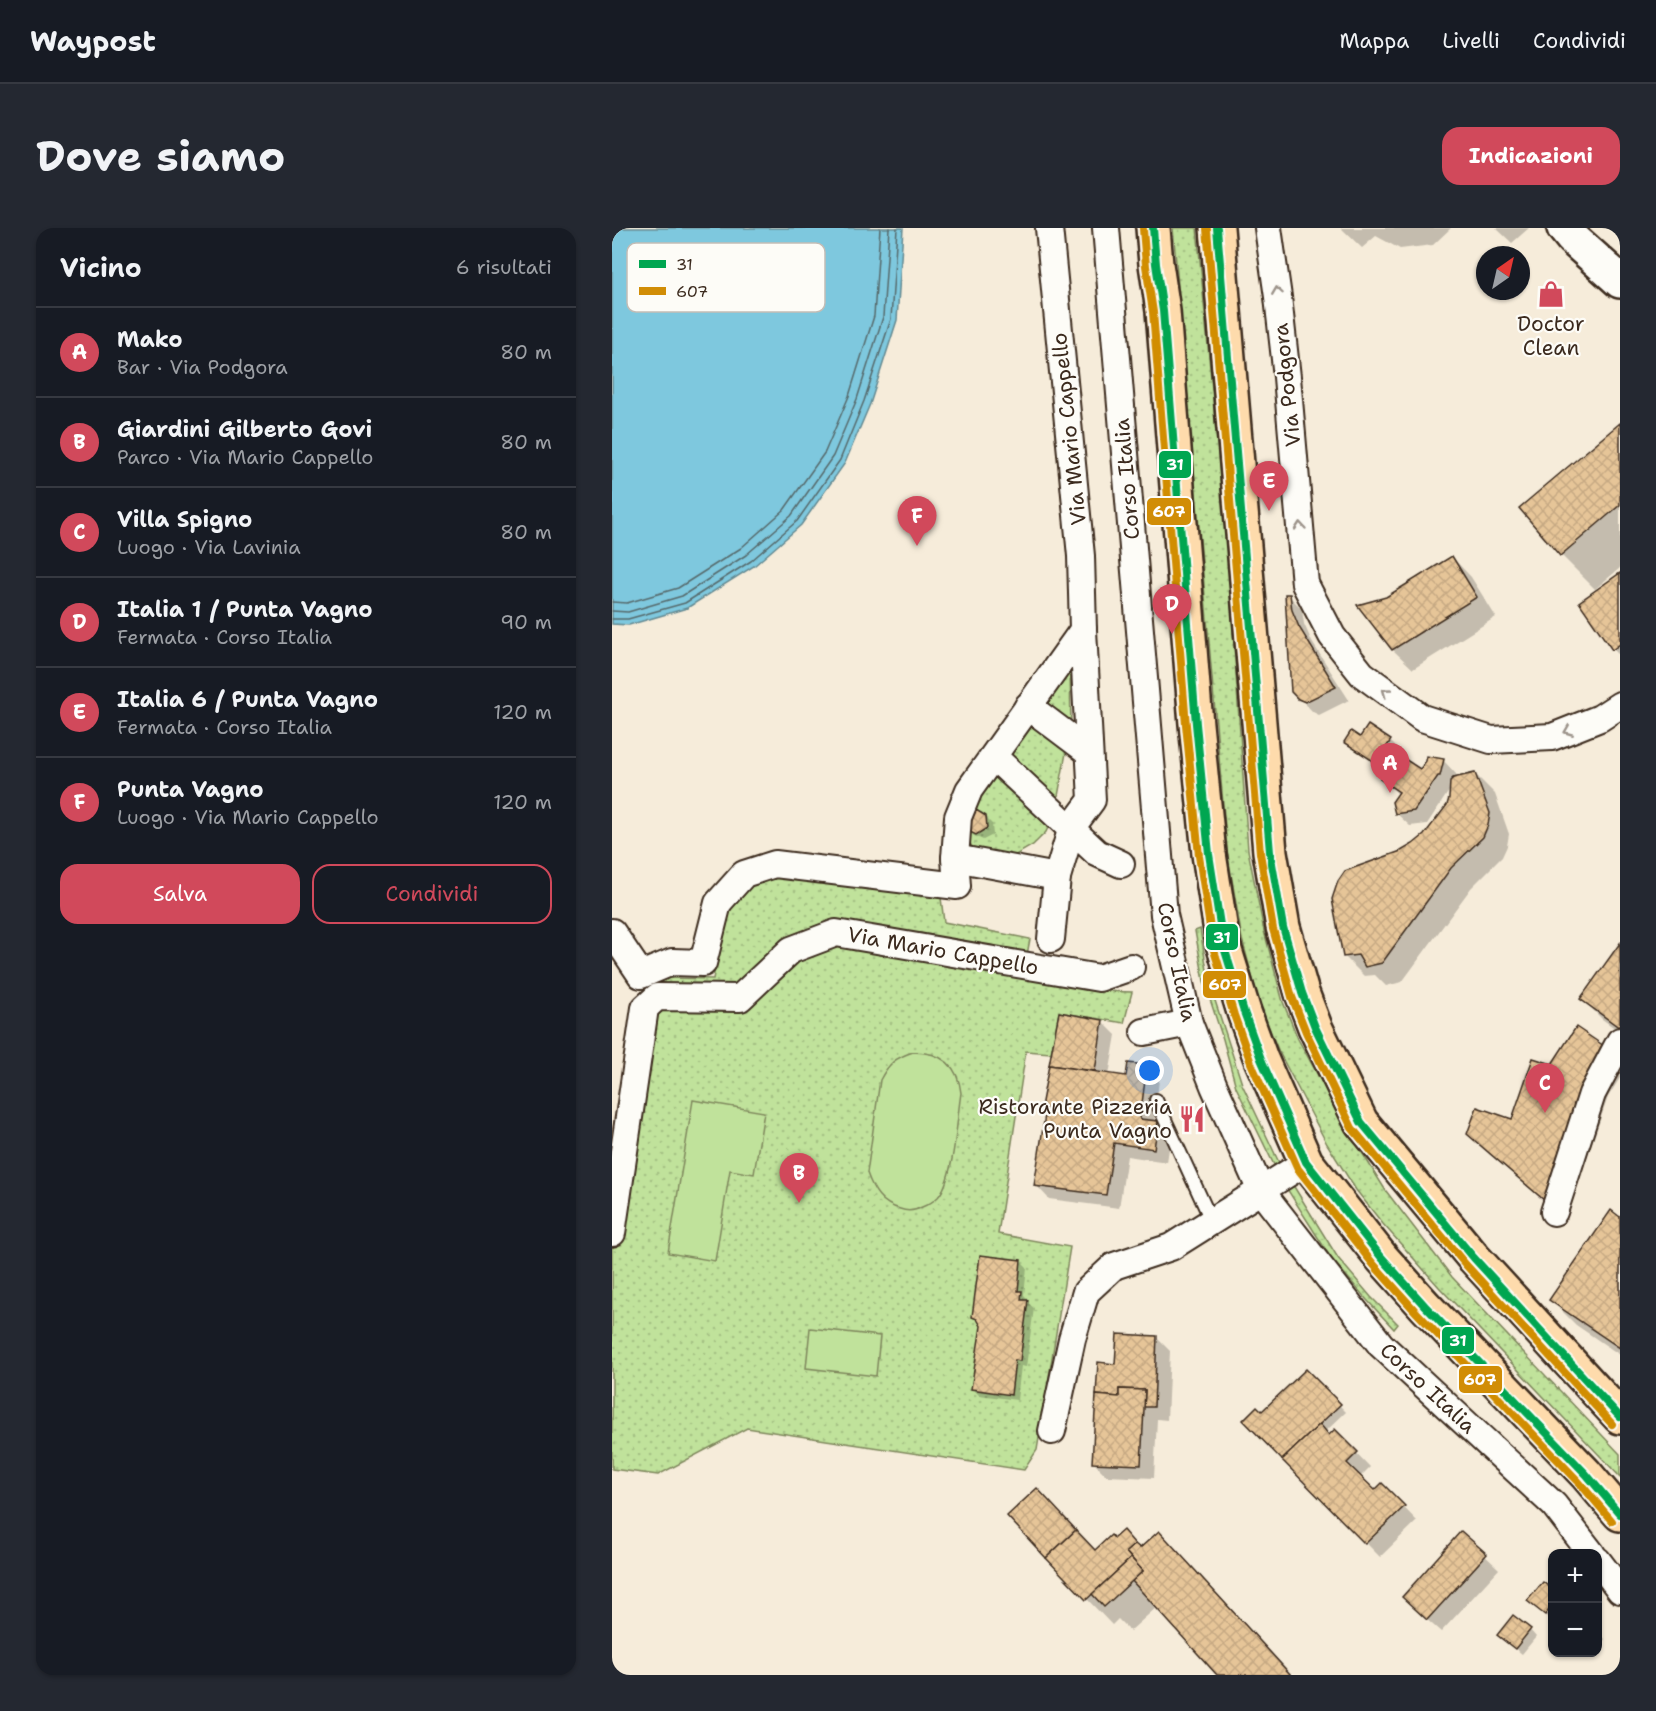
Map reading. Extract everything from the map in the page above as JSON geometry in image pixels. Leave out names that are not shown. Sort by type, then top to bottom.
[{"type":"main road","points":[[1154,228],[1209,854],[1223,944],[1261,1059],[1306,1162],[1382,1258],[1586,1474],[1620,1514]]},
{"type":"main road","points":[[1217,228],[1270,852],[1283,927],[1302,993],[1361,1122],[1474,1258],[1620,1417]]},
{"type":"street","name":"Via Mario Cappello","points":[[1049,228],[1080,546],[1092,800],[1072,827],[1057,877],[1051,939]]},
{"type":"street","name":"Corso Italia","points":[[1106,228],[1164,915],[1189,1023],[1214,1086],[1261,1191],[1381,1345],[1554,1505],[1588,1549]]},
{"type":"street","name":"Via Podgora","points":[[1268,228],[1287,377],[1305,584],[1332,636],[1362,674],[1422,718],[1491,740],[1552,737],[1600,718],[1620,705]]},
{"type":"street","points":[[1563,228],[1619,278]]},
{"type":"street","points":[[612,932],[641,975],[672,962],[703,963],[718,903],[744,874],[775,864],[957,886],[955,858],[958,817],[969,790],[1083,630]]},
{"type":"street","points":[[1028,706],[1089,752]]},
{"type":"street","points":[[994,757],[1072,827],[1097,853],[1121,864]]},
{"type":"street","points":[[955,858],[1057,877]]},
{"type":"street","name":"Via Mario Cappello","points":[[612,1233],[645,1008],[657,998],[740,998],[791,950],[836,933],[1099,978],[1131,967]]},
{"type":"street","points":[[1144,1032],[1189,1023]]},
{"type":"street","points":[[1554,1212],[1592,1094],[1620,1041]]},
{"type":"street","points":[[1052,1431],[1072,1339],[1086,1292],[1114,1266],[1172,1247],[1306,1162]]},
{"type":"street","points":[[1602,1566],[1620,1590]]},
{"type":"lane","points":[[1156,1100],[1212,1222]]},
{"type":"green space","points":[[1173,228],[1197,228],[1229,572],[1248,850],[1264,931],[1283,1002],[1298,1039],[1348,1130],[1386,1191],[1452,1277],[1620,1454],[1620,1477],[1439,1287],[1356,1190],[1327,1144],[1279,1052],[1261,1009],[1242,939],[1227,850]]},
{"type":"green space","points":[[1070,663],[1071,732],[1037,707]]},
{"type":"green space","points":[[1031,715],[1068,742],[1056,807],[1002,755]]},
{"type":"green space","points":[[995,766],[1052,818],[1046,832],[1033,845],[1014,856],[975,852],[966,836],[965,809]]},
{"type":"green space","points":[[784,873],[941,898],[944,922],[1030,939],[1026,960],[1099,970],[1099,991],[1132,992],[1124,1023],[1059,1012],[1051,1053],[1026,1051],[998,1234],[1070,1247],[1037,1450],[1024,1470],[747,1428],[658,1475],[612,1469],[612,1174],[645,991],[658,981],[672,978],[713,979],[723,927],[732,902],[739,891],[751,881]]},
{"type":"green space","points":[[1200,929],[1209,982],[1242,1084],[1283,1171],[1278,1173],[1236,1087],[1204,981],[1195,931]]},
{"type":"green space","points":[[913,1052],[940,1057],[952,1067],[961,1093],[951,1163],[943,1189],[930,1203],[909,1211],[893,1207],[883,1200],[875,1191],[867,1173],[880,1080],[893,1062]]},
{"type":"green space","points":[[693,1100],[764,1112],[754,1174],[730,1170],[715,1261],[668,1253]]},
{"type":"green space","points":[[1288,1177],[1338,1258],[1371,1297],[1398,1324],[1394,1329],[1331,1258],[1282,1181]]},
{"type":"green space","points":[[810,1328],[880,1336],[876,1376],[806,1368]]},
{"type":"water","points":[[612,228],[903,228],[897,320],[870,404],[845,463],[801,525],[754,566],[687,608],[629,625],[612,624]]},
{"type":"building","points":[[1620,423],[1620,505],[1560,556],[1519,508]]},
{"type":"building","points":[[1452,556],[1477,597],[1392,650],[1357,605],[1386,597]]},
{"type":"building","points":[[1620,573],[1620,644],[1612,650],[1579,602]]},
{"type":"building","points":[[1285,594],[1290,594],[1292,610],[1299,627],[1336,687],[1305,702],[1291,692]]},
{"type":"building","points":[[1368,725],[1391,740],[1376,763],[1344,742],[1351,731],[1360,737]]},
{"type":"building","points":[[1397,754],[1420,769],[1427,756],[1444,759],[1440,776],[1414,811],[1395,814],[1392,802],[1399,792],[1380,779]]},
{"type":"building","points":[[1475,773],[1490,813],[1483,837],[1451,868],[1382,963],[1365,967],[1358,955],[1343,957],[1332,899],[1338,881],[1345,871],[1401,851],[1413,844],[1424,835],[1447,805],[1450,781],[1453,778]]},
{"type":"building","points":[[976,810],[986,816],[987,828],[976,835],[966,830],[965,817]]},
{"type":"building","points":[[1620,943],[1620,1028],[1580,999]]},
{"type":"building","points":[[1059,1012],[1103,1020],[1095,1071],[1049,1065]]},
{"type":"building","points":[[1576,1027],[1607,1048],[1544,1200],[1467,1134],[1477,1107],[1512,1119],[1533,1058],[1552,1064]]},
{"type":"building","points":[[1128,1063],[1147,1065],[1140,1119],[1158,1121],[1154,1149],[1114,1143],[1106,1195],[1034,1186],[1046,1108],[1041,1107],[1049,1065],[1126,1076]]},
{"type":"building","points":[[1611,1210],[1620,1217],[1620,1348],[1549,1300]]},
{"type":"building","points":[[980,1255],[1021,1260],[1018,1291],[1022,1291],[1021,1300],[1028,1300],[1020,1361],[1015,1360],[1011,1395],[971,1389],[981,1326],[977,1319],[972,1317]]},
{"type":"building","points":[[1117,1334],[1157,1336],[1154,1407],[1144,1407],[1145,1390],[1119,1389],[1119,1397],[1096,1395],[1098,1362],[1115,1364]]},
{"type":"building","points":[[1306,1369],[1341,1404],[1282,1460],[1243,1420],[1257,1406],[1262,1411]]},
{"type":"building","points":[[1119,1389],[1145,1390],[1141,1465],[1092,1463],[1096,1395],[1119,1397]]},
{"type":"building","points":[[1320,1424],[1329,1435],[1335,1429],[1358,1452],[1347,1463],[1375,1490],[1382,1483],[1405,1506],[1365,1544],[1282,1460]]},
{"type":"building","points":[[1037,1488],[1076,1530],[1046,1558],[1007,1516]]},
{"type":"building","points":[[1076,1530],[1095,1550],[1111,1535],[1114,1538],[1123,1530],[1135,1544],[1126,1552],[1131,1558],[1086,1600],[1046,1558]]},
{"type":"building","points":[[1159,1531],[1291,1675],[1217,1675],[1132,1581],[1143,1571],[1126,1552],[1135,1544],[1140,1548]]},
{"type":"building","points":[[1461,1531],[1487,1554],[1427,1620],[1402,1597]]},
{"type":"building","points":[[1131,1558],[1143,1571],[1104,1607],[1092,1594]]},
{"type":"building","points":[[1543,1582],[1548,1586],[1548,1611],[1545,1615],[1527,1601]]},
{"type":"building","points":[[1513,1615],[1531,1629],[1515,1649],[1497,1635]]},
{"type":"transit line","name":"31","points":[[1153,228],[1163,311],[1196,724],[1209,854],[1223,944],[1261,1059],[1306,1162],[1382,1258],[1586,1474],[1620,1514]]},
{"type":"transit line","name":"31","points":[[1217,228],[1270,852],[1283,927],[1302,993],[1315,1027],[1361,1122],[1474,1258],[1620,1417]]},
{"type":"transit line","name":"607","points":[[1143,229],[1153,312],[1186,725],[1199,856],[1213,947],[1251,1063],[1298,1169],[1374,1265],[1578,1481],[1612,1521]]},
{"type":"transit line","name":"607","points":[[1207,229],[1260,853],[1273,929],[1292,997],[1306,1032],[1352,1128],[1466,1265],[1612,1424]]},
{"type":"place","name":"Doctor Clean","points":[[1551,294]]},
{"type":"place","name":"Italia 6 / Punta Vagno","points":[[1269,511]]},
{"type":"place","name":"Punta Vagno","points":[[917,546]]},
{"type":"place","name":"Italia 1 / Punta Vagno","points":[[1172,634]]},
{"type":"place","name":"Mako","points":[[1390,793]]},
{"type":"place","name":"Villa Spigno","points":[[1545,1113]]},
{"type":"place","name":"Ristorante Pizzeria Punta Vagno","points":[[1192,1119]]},
{"type":"place","name":"Giardini Gilberto Govi","points":[[799,1203]]}]
